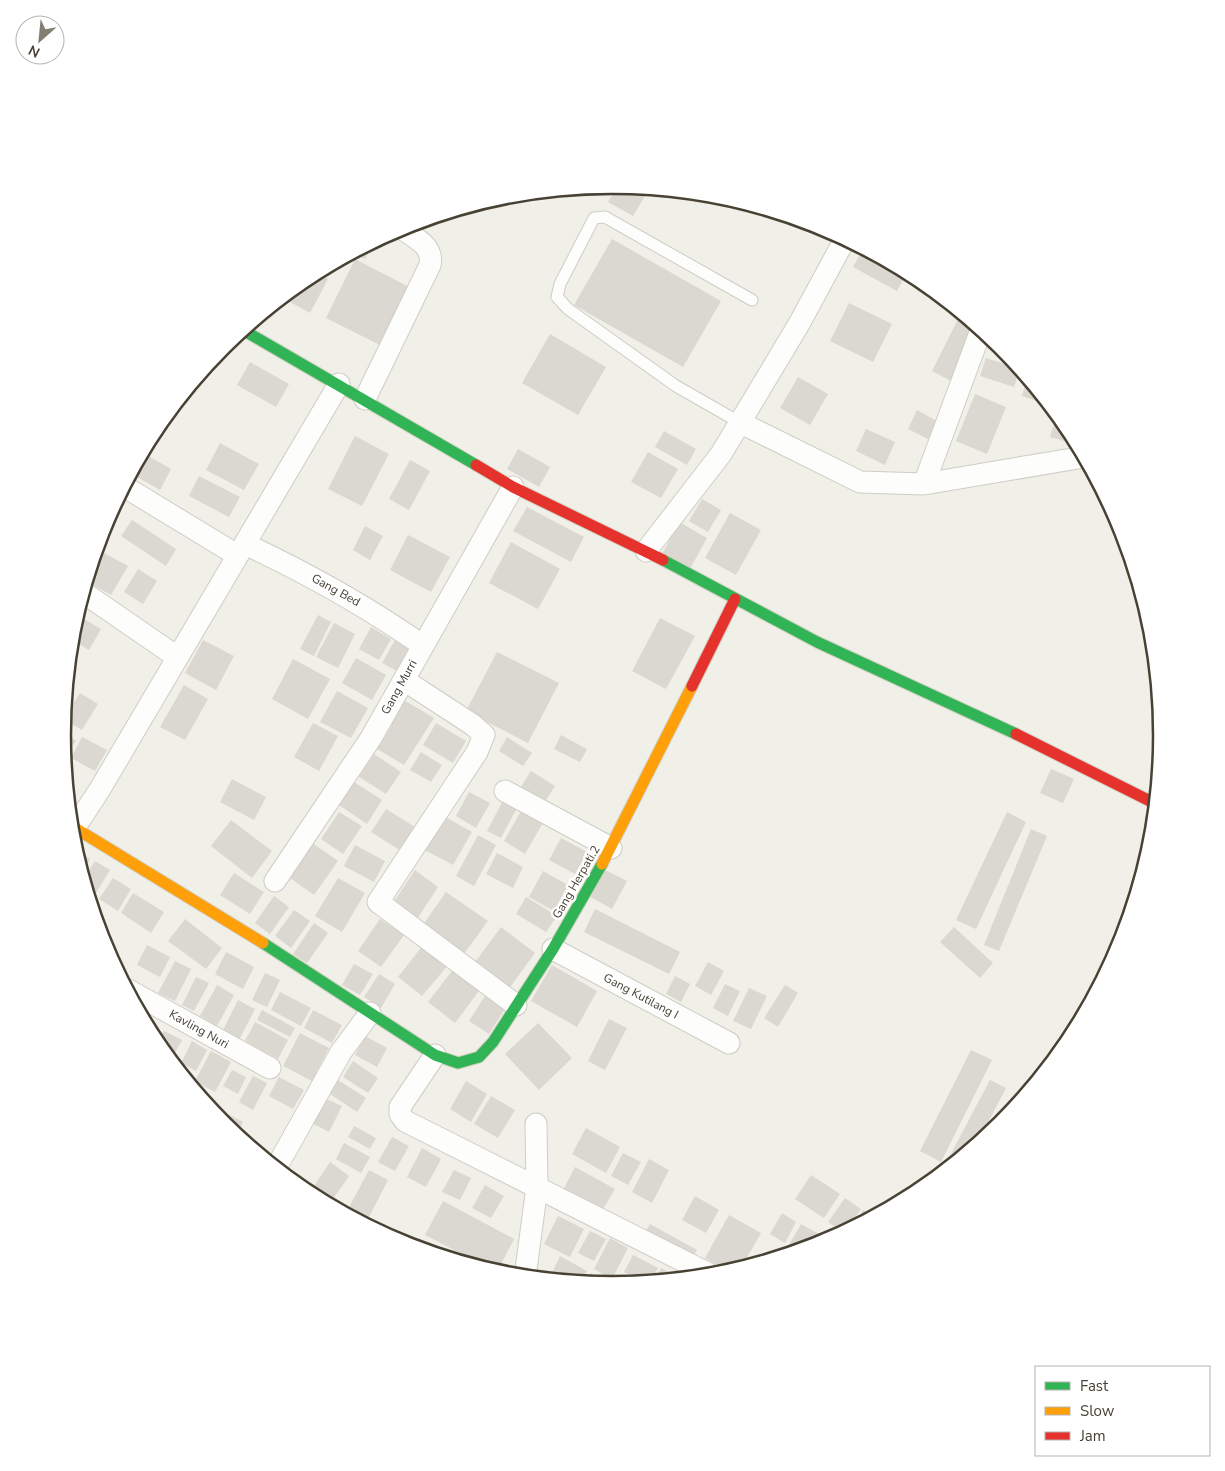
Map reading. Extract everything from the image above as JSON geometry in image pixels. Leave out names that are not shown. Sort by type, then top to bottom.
[{"type":"street","points":[[365,399],[430,265],[432,257],[429,249],[409,234]]},
{"type":"street","points":[[646,551],[720,454],[799,324],[842,245]]},
{"type":"street","points":[[250,334],[365,399],[513,487],[646,551],[817,642],[1036,744],[1150,801]]},
{"type":"street","points":[[924,484],[978,338]]},
{"type":"street","points":[[79,822],[339,384]]},
{"type":"street","points":[[739,422],[860,482],[924,484],[1077,458]]},
{"type":"street","name":"Gang Murri","points":[[275,881],[371,738],[513,487]]},
{"type":"street","name":"Gang Bed","points":[[130,490],[241,549],[281,560],[375,612],[422,645]]},
{"type":"street","points":[[90,596],[178,657]]},
{"type":"street","name":"Gang Herpati.2","points":[[81,834],[322,979],[434,1055],[458,1063],[479,1057],[493,1042],[553,949],[611,848],[735,599]]},
{"type":"street","points":[[404,680],[473,725],[484,735],[477,752],[378,902],[516,1005]]},
{"type":"street","points":[[505,791],[611,848]]},
{"type":"street","name":"Gang Kutilang I","points":[[553,949],[729,1043]]},
{"type":"street","name":"Kavling Nuri","points":[[138,996],[270,1068]]},
{"type":"street","points":[[279,1162],[341,1052],[370,1013]]},
{"type":"street","points":[[434,1055],[400,1107],[400,1114],[405,1121],[699,1269]]},
{"type":"street","points":[[526,1269],[537,1188],[536,1124]]},
{"type":"lane","points":[[739,422],[676,386],[568,309],[557,297],[560,284],[594,218],[605,216],[752,300]]},
{"type":"building","points":[[612,194],[645,195],[633,216],[608,202]]},
{"type":"building","points":[[612,239],[721,301],[683,367],[574,305]]},
{"type":"building","points":[[368,252],[365,259],[361,257]]},
{"type":"building","points":[[860,254],[903,279],[897,291],[853,267]]},
{"type":"building","points":[[356,259],[409,287],[380,345],[326,318]]},
{"type":"building","points":[[325,277],[328,279],[310,313],[289,301]]},
{"type":"building","points":[[849,303],[892,324],[873,362],[830,341]]},
{"type":"building","points":[[958,319],[976,336],[953,382],[932,371]]},
{"type":"building","points":[[550,334],[606,367],[578,415],[522,383]]},
{"type":"building","points":[[986,358],[1005,364],[1017,377],[1014,387],[980,376]]},
{"type":"building","points":[[250,362],[289,384],[276,407],[237,385]]},
{"type":"building","points":[[798,377],[828,394],[810,425],[780,408]]},
{"type":"building","points":[[1025,386],[1038,401],[1022,396]]},
{"type":"building","points":[[975,394],[1006,407],[987,454],[956,441]]},
{"type":"building","points":[[917,410],[937,421],[928,439],[908,429]]},
{"type":"building","points":[[1054,423],[1067,442],[1050,437]]},
{"type":"building","points":[[866,429],[895,442],[885,465],[856,451]]},
{"type":"building","points":[[664,431],[696,449],[687,465],[655,447]]},
{"type":"building","points":[[355,436],[389,454],[362,506],[328,489]]},
{"type":"building","points":[[220,443],[259,464],[244,490],[206,470]]},
{"type":"building","points":[[518,449],[550,467],[539,487],[507,469]]},
{"type":"building","points":[[648,452],[678,469],[661,498],[631,482]]},
{"type":"building","points":[[149,456],[171,469],[160,490],[137,477]]},
{"type":"building","points":[[410,460],[430,471],[409,510],[389,499]]},
{"type":"building","points":[[199,476],[240,497],[229,517],[189,496]]},
{"type":"building","points":[[702,499],[721,510],[708,532],[689,521]]},
{"type":"building","points":[[527,507],[584,537],[571,562],[513,531]]},
{"type":"building","points":[[730,513],[761,530],[736,575],[705,558]]},
{"type":"building","points":[[132,520],[176,549],[166,566],[121,536]]},
{"type":"building","points":[[679,522],[707,538],[690,569],[662,554]]},
{"type":"building","points":[[365,526],[383,536],[370,560],[353,550]]},
{"type":"building","points":[[408,535],[450,557],[431,592],[390,570]]},
{"type":"building","points":[[511,542],[560,569],[538,609],[489,583]]},
{"type":"building","points":[[104,553],[128,566],[111,595],[93,585]]},
{"type":"building","points":[[138,569],[157,581],[143,604],[124,592]]},
{"type":"building","points":[[318,615],[331,622],[314,656],[300,649]]},
{"type":"building","points":[[660,618],[695,636],[666,689],[632,671]]},
{"type":"building","points":[[84,619],[101,629],[89,650],[80,644]]},
{"type":"building","points":[[334,623],[355,634],[338,668],[316,657]]},
{"type":"building","points":[[371,627],[391,639],[379,660],[359,649]]},
{"type":"building","points":[[203,640],[234,656],[216,690],[185,673]]},
{"type":"building","points":[[395,640],[410,648],[397,671],[382,663]]},
{"type":"building","points":[[497,652],[559,683],[528,743],[466,711]]},
{"type":"building","points":[[356,658],[386,675],[372,700],[342,683]]},
{"type":"building","points":[[293,659],[330,679],[308,719],[272,699]]},
{"type":"building","points":[[184,685],[208,699],[185,740],[160,727]]},
{"type":"building","points":[[337,691],[368,708],[351,738],[320,722]]},
{"type":"building","points":[[80,693],[98,704],[82,730],[71,723],[72,706]]},
{"type":"building","points":[[402,699],[434,718],[404,765],[377,749],[392,725],[387,722]]},
{"type":"building","points":[[313,723],[338,736],[319,771],[294,757]]},
{"type":"building","points":[[436,723],[466,741],[453,763],[423,745]]},
{"type":"building","points":[[561,735],[587,749],[580,762],[554,749]]},
{"type":"building","points":[[71,737],[76,741],[71,747]]},
{"type":"building","points":[[82,737],[107,750],[95,771],[72,757]]},
{"type":"building","points":[[507,737],[532,753],[523,766],[499,751]]},
{"type":"building","points":[[421,752],[442,765],[431,782],[410,770]]},
{"type":"building","points":[[374,754],[401,772],[386,794],[359,777]]},
{"type":"building","points":[[1051,769],[1074,779],[1063,803],[1040,793]]},
{"type":"building","points":[[531,771],[555,786],[543,805],[519,790]]},
{"type":"building","points":[[348,778],[382,800],[367,824],[333,801]]},
{"type":"building","points":[[232,779],[266,797],[254,820],[220,802]]},
{"type":"building","points":[[469,792],[490,803],[476,828],[456,816]]},
{"type":"building","points":[[505,797],[519,804],[501,838],[487,831]]},
{"type":"building","points":[[386,809],[415,827],[401,851],[371,832]]},
{"type":"building","points":[[522,809],[544,821],[525,854],[504,841]]},
{"type":"building","points":[[339,812],[362,826],[343,854],[321,839]]},
{"type":"building","points":[[1007,812],[1026,822],[976,929],[956,920]]},
{"type":"building","points":[[442,815],[472,832],[453,865],[423,849]]},
{"type":"building","points":[[231,820],[272,851],[252,878],[211,846]]},
{"type":"building","points":[[1031,829],[1047,836],[999,951],[984,945]]},
{"type":"building","points":[[478,835],[496,845],[474,886],[456,876]]},
{"type":"building","points":[[561,838],[587,852],[575,874],[549,860]]},
{"type":"building","points":[[311,842],[338,861],[314,895],[287,876]]},
{"type":"building","points":[[355,845],[385,861],[374,882],[344,866]]},
{"type":"building","points":[[497,853],[523,867],[513,888],[486,874]]},
{"type":"building","points":[[95,861],[110,870],[95,894],[90,876],[89,871]]},
{"type":"building","points":[[603,869],[627,881],[612,909],[589,896]]},
{"type":"building","points":[[415,870],[438,887],[413,925],[389,909]]},
{"type":"building","points":[[543,871],[568,885],[554,911],[529,897]]},
{"type":"building","points":[[234,873],[264,892],[250,914],[220,895]]},
{"type":"building","points":[[113,878],[131,889],[118,911],[99,899]]},
{"type":"building","points":[[338,878],[365,893],[342,932],[315,916]]},
{"type":"building","points":[[446,892],[488,921],[461,958],[420,929]]},
{"type":"building","points":[[133,893],[164,912],[151,933],[121,913]]},
{"type":"building","points":[[274,896],[289,907],[270,934],[255,923]]},
{"type":"building","points":[[526,897],[557,916],[546,932],[516,914]]},
{"type":"building","points":[[595,909],[680,952],[669,974],[584,932]]},
{"type":"building","points":[[294,910],[310,921],[291,948],[275,936]]},
{"type":"building","points":[[185,919],[222,948],[206,969],[168,941]]},
{"type":"building","points":[[380,919],[404,935],[381,967],[358,951]]},
{"type":"building","points":[[314,923],[328,933],[307,963],[293,954]]},
{"type":"building","points":[[501,927],[535,953],[508,990],[473,965]]},
{"type":"building","points":[[954,927],[993,963],[980,978],[940,942]]},
{"type":"building","points":[[424,944],[449,964],[422,996],[398,977]]},
{"type":"building","points":[[147,945],[170,957],[160,977],[137,965]]},
{"type":"building","points":[[226,952],[254,967],[243,989],[215,974]]},
{"type":"building","points":[[175,961],[191,969],[175,1001],[158,993]]},
{"type":"building","points":[[708,962],[724,971],[711,995],[695,986]]},
{"type":"building","points":[[354,964],[373,974],[360,995],[342,985]]},
{"type":"building","points":[[552,965],[597,991],[577,1027],[531,1001]]},
{"type":"building","points":[[455,967],[482,987],[455,1023],[428,1002]]},
{"type":"building","points":[[265,973],[280,980],[267,1007],[252,1000]]},
{"type":"building","points":[[379,974],[395,984],[381,1008],[364,997]]},
{"type":"building","points":[[675,976],[690,984],[681,1002],[666,994]]},
{"type":"building","points":[[196,977],[209,983],[194,1011],[182,1005]]},
{"type":"building","points":[[725,984],[740,991],[728,1016],[713,1008]]},
{"type":"building","points":[[217,985],[234,995],[217,1026],[200,1016]]},
{"type":"building","points":[[785,985],[798,993],[778,1027],[764,1018]]},
{"type":"building","points":[[749,988],[767,996],[751,1029],[733,1021]]},
{"type":"building","points":[[488,991],[508,1004],[489,1034],[469,1021]]},
{"type":"building","points":[[280,992],[311,1008],[301,1026],[271,1010]]},
{"type":"building","points":[[238,1000],[255,1009],[239,1040],[222,1032]]},
{"type":"building","points":[[262,1010],[295,1028],[290,1037],[257,1020]]},
{"type":"building","points":[[313,1010],[342,1025],[332,1043],[304,1028]]},
{"type":"building","points":[[609,1019],[627,1028],[605,1070],[588,1061]]},
{"type":"building","points":[[255,1022],[288,1040],[278,1059],[245,1041]]},
{"type":"building","points":[[538,1023],[572,1058],[539,1090],[505,1054]]},
{"type":"building","points":[[164,1031],[182,1040],[175,1053],[162,1036]]},
{"type":"building","points":[[300,1033],[329,1048],[312,1081],[283,1066]]},
{"type":"building","points":[[365,1036],[387,1048],[377,1067],[355,1055]]},
{"type":"building","points":[[192,1041],[207,1050],[196,1071],[181,1063]]},
{"type":"building","points":[[971,1050],[992,1060],[941,1162],[920,1151]]},
{"type":"building","points":[[211,1051],[231,1062],[215,1092],[196,1080]]},
{"type":"building","points":[[353,1061],[378,1078],[368,1093],[343,1077]]},
{"type":"building","points":[[232,1070],[246,1077],[238,1094],[223,1086]]},
{"type":"building","points":[[253,1076],[267,1083],[253,1110],[239,1102]]},
{"type":"building","points":[[279,1077],[304,1090],[293,1109],[269,1096]]},
{"type":"building","points":[[338,1080],[366,1098],[357,1112],[330,1094]]},
{"type":"building","points":[[990,1080],[1006,1088],[986,1127],[947,1161]]},
{"type":"building","points":[[466,1081],[487,1094],[471,1122],[450,1109]]},
{"type":"building","points":[[491,1096],[515,1110],[498,1138],[474,1124]]},
{"type":"building","points":[[322,1097],[342,1106],[329,1132],[310,1122]]},
{"type":"building","points":[[225,1112],[243,1122],[240,1127]]},
{"type":"building","points":[[354,1126],[376,1138],[370,1149],[348,1137]]},
{"type":"building","points":[[586,1128],[620,1147],[606,1173],[572,1154]]},
{"type":"building","points":[[392,1137],[409,1146],[395,1171],[378,1162]]},
{"type":"building","points":[[344,1143],[370,1157],[361,1173],[336,1159]]},
{"type":"building","points":[[422,1148],[441,1159],[426,1187],[407,1177]]},
{"type":"building","points":[[623,1153],[641,1162],[628,1185],[611,1176]]},
{"type":"building","points":[[649,1159],[669,1170],[652,1203],[632,1192]]},
{"type":"building","points":[[330,1162],[349,1176],[333,1199],[313,1187]]},
{"type":"building","points":[[575,1167],[615,1189],[602,1211],[563,1190]]},
{"type":"building","points":[[369,1170],[388,1180],[368,1218],[349,1208]]},
{"type":"building","points":[[454,1170],[471,1178],[460,1200],[442,1192]]},
{"type":"building","points":[[811,1175],[840,1194],[824,1218],[795,1199]]},
{"type":"building","points":[[485,1185],[504,1196],[491,1218],[472,1208]]},
{"type":"building","points":[[695,1196],[719,1210],[706,1233],[682,1220]]},
{"type":"building","points":[[845,1198],[861,1209],[853,1221],[837,1228],[828,1222]]},
{"type":"building","points":[[443,1201],[514,1239],[501,1265],[467,1256],[425,1235]]},
{"type":"building","points":[[863,1210],[867,1213],[858,1217]]},
{"type":"building","points":[[782,1213],[796,1222],[785,1243],[770,1234]]},
{"type":"building","points":[[729,1215],[761,1233],[746,1260],[719,1266],[705,1258]]},
{"type":"building","points":[[558,1216],[584,1229],[570,1257],[544,1244]]},
{"type":"building","points":[[650,1224],[697,1250],[690,1263],[642,1237]]},
{"type":"building","points":[[801,1224],[821,1235],[791,1246],[789,1245]]},
{"type":"building","points":[[590,1231],[606,1239],[594,1261],[578,1253]]},
{"type":"building","points":[[610,1238],[628,1248],[613,1277],[608,1277],[594,1269]]},
{"type":"building","points":[[633,1255],[658,1268],[654,1275],[633,1276],[624,1272]]},
{"type":"building","points":[[560,1256],[587,1271],[584,1276],[552,1273]]},
{"type":"building","points":[[661,1268],[671,1273],[658,1275]]},
{"type":"traffic: fast","points":[[250,334],[476,465]]},
{"type":"traffic: fast","points":[[663,560],[817,642],[1016,734]]},
{"type":"traffic: fast","points":[[263,943],[435,1055],[458,1063],[479,1057],[493,1042],[553,949],[602,864]]},
{"type":"traffic: slow","points":[[602,864],[692,686]]},
{"type":"traffic: slow","points":[[80,831],[263,943]]},
{"type":"traffic: jam","points":[[476,465],[513,487],[663,560]]},
{"type":"traffic: jam","points":[[692,686],[735,599]]},
{"type":"traffic: jam","points":[[1016,734],[1150,801]]}]
